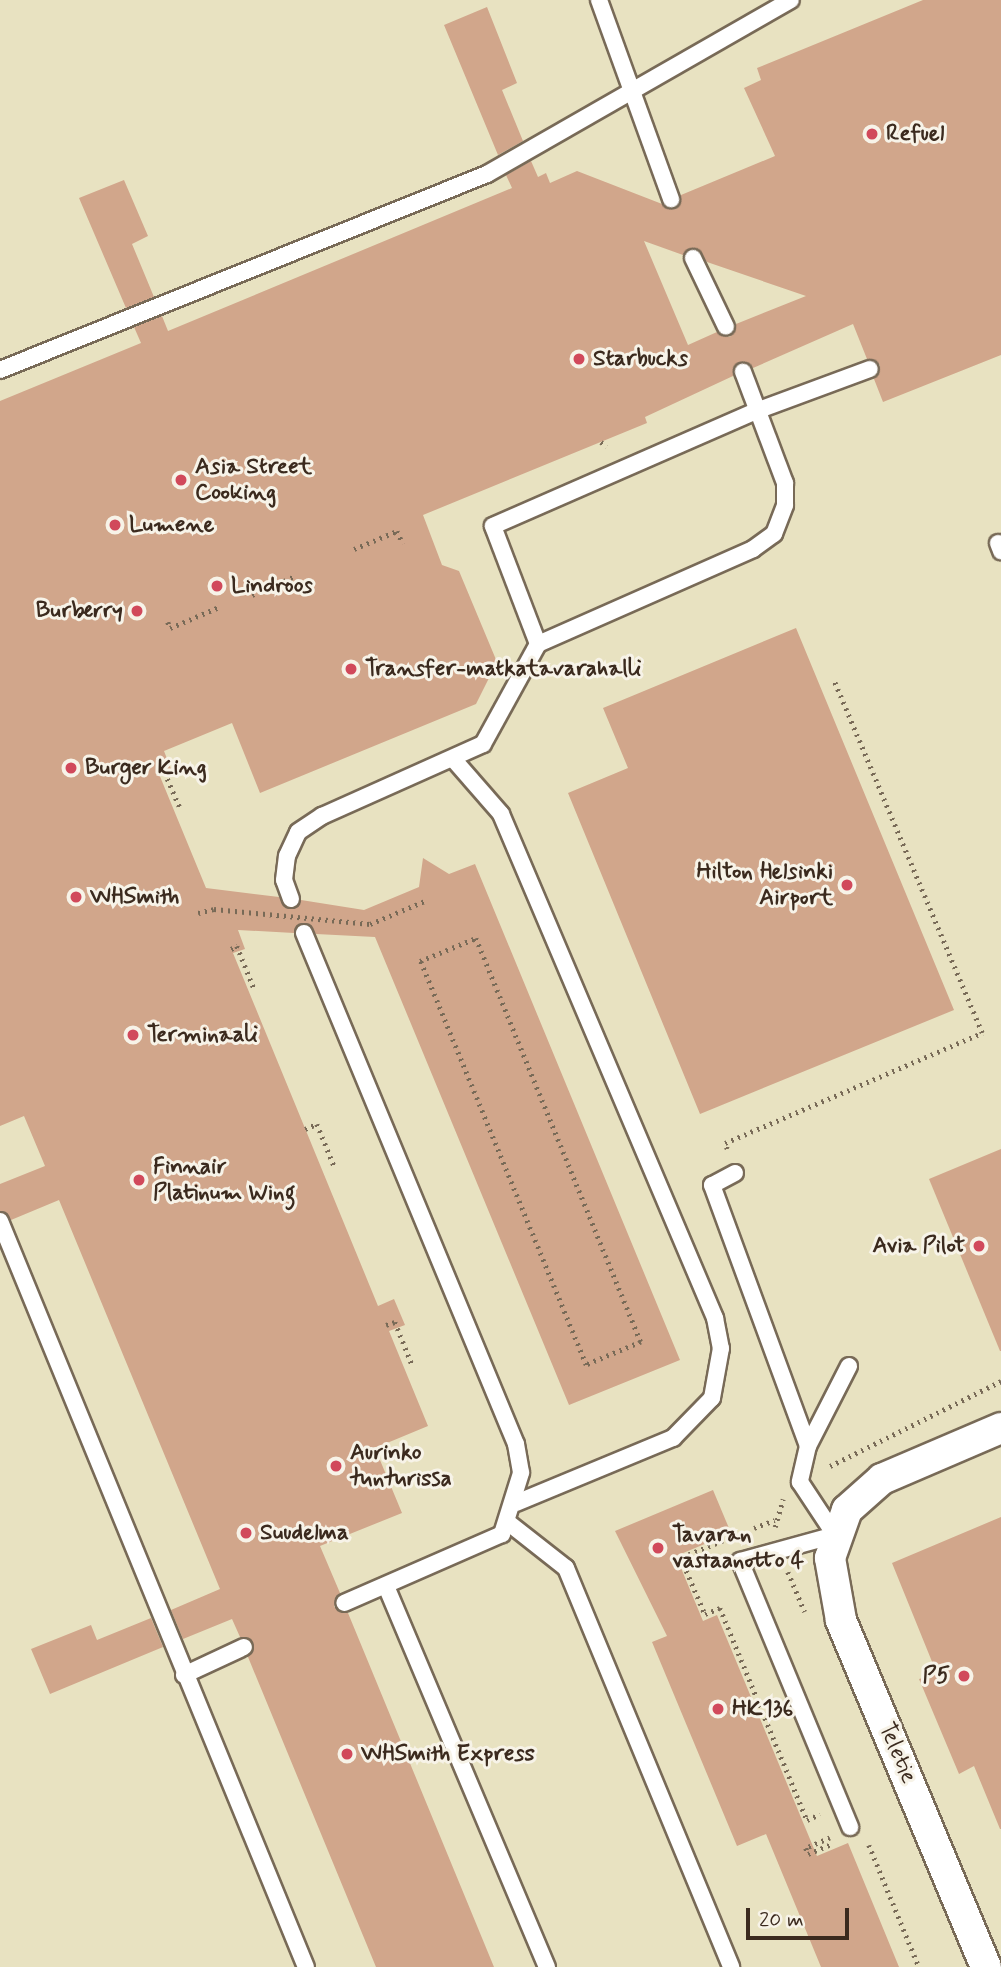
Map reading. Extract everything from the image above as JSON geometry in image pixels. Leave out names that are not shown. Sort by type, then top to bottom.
[{"type":"street","points":[[835,1535],[847,1510],[882,1479],[1001,1428]]},
{"type":"street","name":"Teletie","points":[[835,1535],[830,1587],[841,1620],[986,1967]]},
{"type":"lane","points":[[599,0],[634,86],[671,199]]},
{"type":"lane","points":[[0,370],[487,174],[634,86],[792,0]]},
{"type":"lane","points":[[693,258],[726,327]]},
{"type":"lane","points":[[538,644],[493,526],[759,410],[870,369]]},
{"type":"lane","points":[[291,899],[284,880],[286,856],[298,832],[322,816],[455,761],[484,744],[503,718],[538,644],[753,549],[774,534],[785,505],[785,483],[743,372]]},
{"type":"lane","points":[[455,761],[501,814],[715,1318],[721,1348],[712,1398],[673,1438],[516,1503]]},
{"type":"lane","points":[[303,933],[516,1444],[516,1503],[510,1524],[502,1534],[344,1604]]},
{"type":"lane","points":[[735,1173],[712,1185],[807,1446]]},
{"type":"lane","points":[[0,1221],[306,1967]]},
{"type":"lane","points":[[849,1366],[807,1446],[800,1482],[835,1535],[740,1560],[849,1834]]},
{"type":"lane","points":[[510,1524],[566,1568],[731,1967]]},
{"type":"lane","points":[[386,1586],[547,1967]]},
{"type":"lane","points":[[184,1675],[244,1647]]},
{"type":"path","points":[[601,442],[610,445]]},
{"type":"path","points":[[354,549],[397,531],[402,544]]},
{"type":"path","points":[[252,595],[295,576]]},
{"type":"path","points":[[167,622],[170,628],[219,607]]},
{"type":"path","points":[[725,1143],[982,1033],[834,681]]},
{"type":"path","points":[[157,768],[162,766],[181,810]]},
{"type":"path","points":[[198,913],[214,909],[370,924],[427,900]]},
{"type":"path","points":[[476,938],[641,1342],[586,1365],[421,961],[476,938]]},
{"type":"path","points":[[231,949],[237,946],[255,990]]},
{"type":"path","points":[[305,1129],[317,1124],[335,1168]]},
{"type":"path","points":[[387,1325],[395,1322],[413,1367]]},
{"type":"path","points":[[800,1482],[1001,1381]]},
{"type":"path","points":[[740,1534],[775,1520]]},
{"type":"path","points":[[728,1539],[681,1558],[682,1564],[705,1614],[720,1608],[807,1820],[830,1810]]},
{"type":"path","points":[[849,1834],[808,1854],[806,1848],[849,1834]]},
{"type":"path","points":[[849,1834],[919,1967]]},
{"type":"building","name":"Terminaali","points":[[923,0],[1001,0],[1001,355],[883,402],[874,379],[880,365],[867,359],[853,324],[753,368],[739,362],[733,376],[645,417],[647,423],[423,515],[442,565],[459,571],[497,662],[476,704],[260,793],[232,723],[164,751],[171,769],[159,774],[206,888],[279,897],[290,909],[301,900],[364,910],[419,887],[423,858],[449,874],[475,864],[680,1360],[569,1405],[375,937],[316,934],[305,923],[294,933],[238,930],[245,949],[233,953],[378,1306],[394,1299],[405,1325],[389,1331],[428,1426],[375,1448],[402,1513],[320,1546],[340,1593],[334,1607],[348,1613],[494,1967],[376,1967],[248,1657],[253,1642],[240,1637],[232,1619],[183,1639],[171,1610],[220,1589],[59,1200],[11,1220],[0,1211],[0,1184],[45,1166],[24,1116],[0,1126],[0,401],[141,343],[134,327],[162,316],[168,331],[512,188],[506,175],[531,161],[538,177],[546,173],[550,183],[577,171],[675,209],[681,195],[775,156],[744,88],[761,80],[757,68]],"holes":[[[644,241],[683,255],[694,248],[707,262],[806,296],[736,324],[730,337],[717,332],[688,345]]]},
{"type":"building","points":[[487,7],[517,83],[502,90],[523,141],[498,155],[444,25]]},
{"type":"building","points":[[124,180],[148,236],[132,244],[154,297],[126,308],[79,198]]},
{"type":"building","name":"Hilton Helsinki Airport","points":[[796,628],[954,1010],[700,1114],[568,793],[628,768],[603,708]]},
{"type":"building","name":"Avia Pilot","points":[[1001,1149],[1001,1351],[1000,1351],[929,1179]]},
{"type":"building","points":[[713,1490],[731,1533],[676,1556],[703,1621],[717,1615],[817,1856],[848,1843],[899,1967],[821,1967],[766,1834],[737,1846],[652,1642],[667,1636],[615,1531]]},
{"type":"building","name":"P5","points":[[1001,1517],[1000,1829],[974,1766],[959,1774],[919,1679],[937,1674],[892,1563]]},
{"type":"building","points":[[151,1618],[163,1647],[50,1694],[31,1649],[91,1625],[97,1640]]},
{"type":"place","name":"Refuel","points":[[872,134]]},
{"type":"place","name":"Starbucks","points":[[579,359]]},
{"type":"place","name":"Asia Street Cooking","points":[[181,480]]},
{"type":"place","name":"Lumene","points":[[115,525]]},
{"type":"place","name":"Lindroos","points":[[217,586]]},
{"type":"place","name":"Burberry","points":[[137,611]]},
{"type":"place","name":"Transfer-matkatavarahalli","points":[[351,669]]},
{"type":"place","name":"Burger King","points":[[71,768]]},
{"type":"place","name":"Hilton Helsinki Airport","points":[[847,885]]},
{"type":"place","name":"WHSmith","points":[[76,897]]},
{"type":"place","name":"Terminaali","points":[[133,1035]]},
{"type":"place","name":"Finnair Platinum Wing","points":[[139,1180]]},
{"type":"place","name":"Avia Pilot","points":[[979,1246]]},
{"type":"place","name":"Aurinko tunturissa","points":[[336,1466]]},
{"type":"place","name":"Suudelma","points":[[246,1533]]},
{"type":"place","name":"Tavaran vastaanotto 4","points":[[658,1548]]},
{"type":"place","name":"P5","points":[[964,1676]]},
{"type":"place","name":"HK136","points":[[718,1709]]},
{"type":"place","name":"WHSmith Express","points":[[347,1754]]}]
